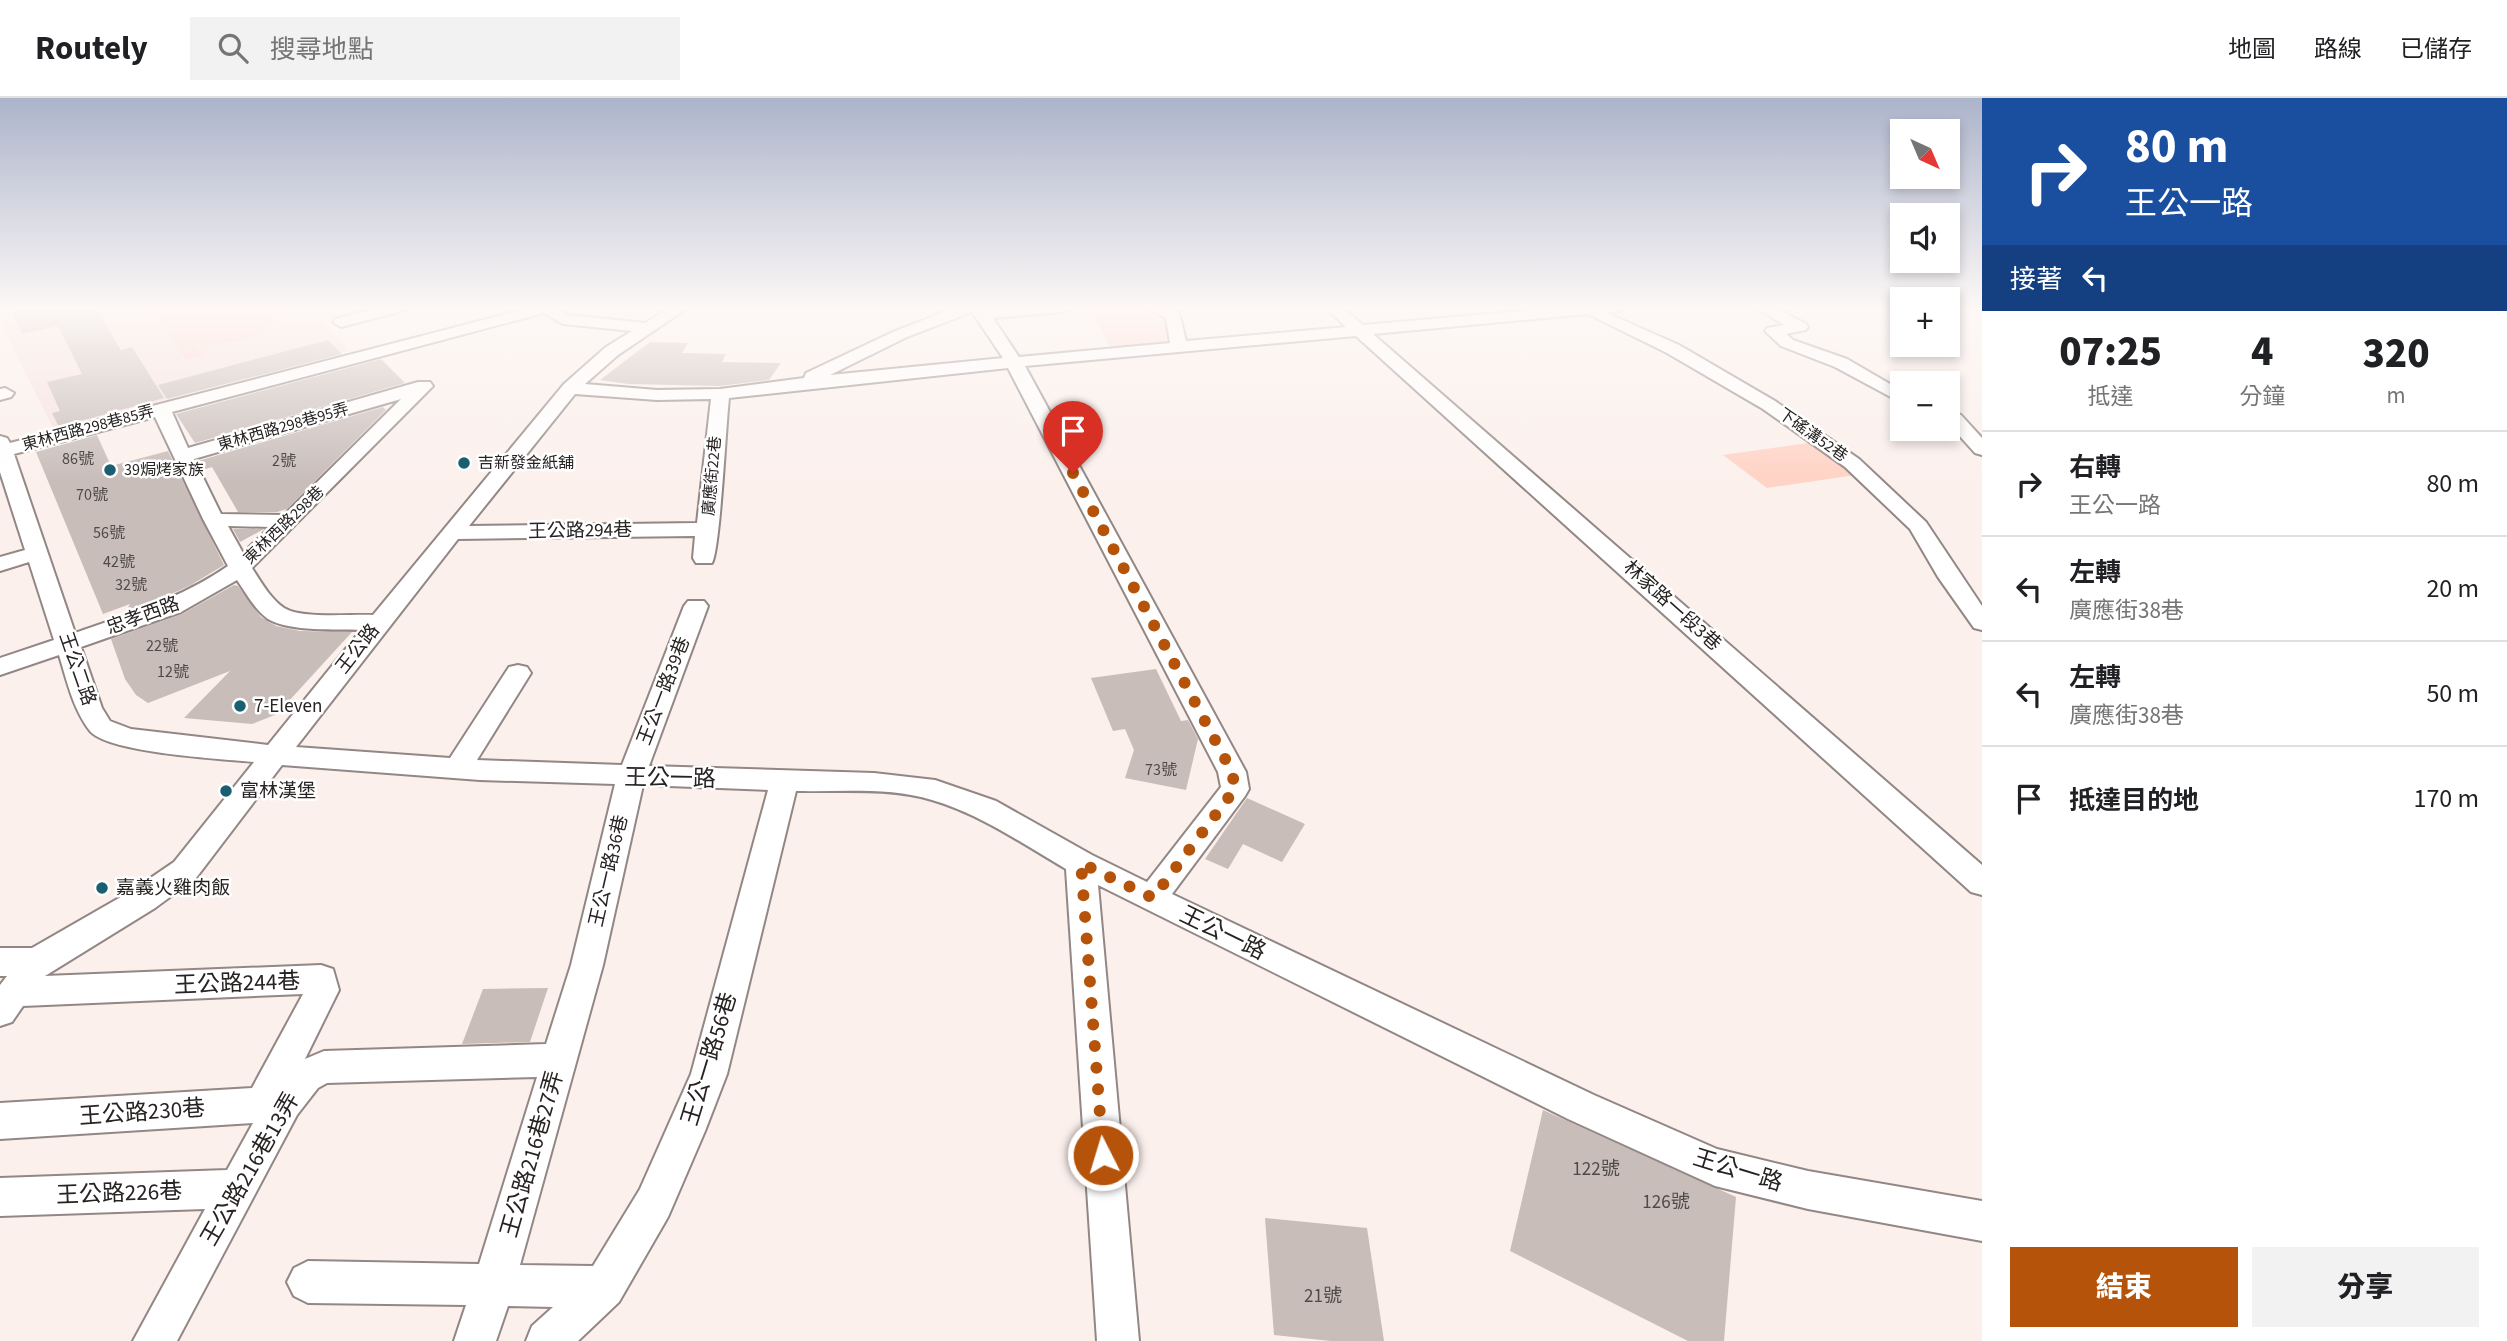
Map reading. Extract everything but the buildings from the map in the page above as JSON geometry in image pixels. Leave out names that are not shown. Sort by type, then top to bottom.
[{"type":"street","name":"東林西路298巷85弄","points":[[2,446],[161,409],[326,365]]},
{"type":"street","name":"王公路","points":[[7,1002],[37,962],[144,899],[185,870],[379,623],[570,388],[596,365]]},
{"type":"street","points":[[802,383],[838,365]]},
{"type":"street","points":[[570,388],[657,395],[720,394],[984,365]]},
{"type":"street","points":[[1016,365],[1232,772],[1235,789],[1153,898]]},
{"type":"street","name":"林家路一段3巷","points":[[1399,365],[1982,883]]},
{"type":"street","name":"下磘溝52巷","points":[[1700,365],[1805,428],[1852,463],[1919,526],[1949,577],[1982,623]]},
{"type":"street","points":[[1844,365],[1890,391]]},
{"type":"street","name":"東林西路298巷","points":[[161,409],[182,456],[240,568],[424,386]]},
{"type":"street","name":"東林西路298巷95弄","points":[[182,456],[424,386]]},
{"type":"street","name":"廣應街22巷","points":[[704,558],[720,394]]},
{"type":"street","points":[[1960,425],[1982,449]]},
{"type":"street","name":"王公二路","points":[[2,446],[89,709],[101,727],[127,738],[159,744],[274,755]]},
{"type":"street","points":[[216,520],[289,521]]},
{"type":"street","name":"王公路294巷","points":[[452,533],[708,528]]},
{"type":"street","points":[[0,564],[38,553]]},
{"type":"street","points":[[240,568],[273,612],[279,615],[294,619],[379,623]]},
{"type":"street","name":"忠孝西路","points":[[0,667],[173,607],[213,587],[240,568]]},
{"type":"street","name":"王公一路39巷","points":[[631,777],[696,606]]},
{"type":"street","points":[[458,768],[518,673]]},
{"type":"street","name":"王公一路","points":[[274,755],[631,777],[909,785],[935,790],[986,809],[1081,863],[1581,1107],[1715,1167],[1808,1190],[1982,1221]]},
{"type":"street","name":"王公一路36巷","points":[[587,965],[631,777]]},
{"type":"street","name":"王公一路56巷","points":[[547,1341],[604,1287],[654,1203],[709,1074],[785,780]]},
{"type":"street","points":[[1081,863],[1118,1341]]},
{"type":"street","points":[[0,962],[37,962]]},
{"type":"street","name":"王公路216巷27弄","points":[[475,1341],[587,965]]},
{"type":"street","name":"王公路244巷","points":[[7,1002],[321,979],[322,990],[274,1104]]},
{"type":"street","name":"王公路216巷13弄","points":[[154,1341],[237,1189],[274,1104],[304,1076],[324,1067],[559,1060]]},
{"type":"street","name":"王公路230巷","points":[[0,1121],[274,1104]]},
{"type":"street","name":"王公路226巷","points":[[0,1197],[237,1189]]},
{"type":"street","points":[[309,1282],[604,1287]]},
{"type":"shaded area","points":[[22,365],[293,365],[54,430]]},
{"type":"shaded area","points":[[1808,443],[1855,475],[1767,488],[1723,455]]},
{"type":"place","name":"吉新發金紙舖","points":[[464,463]]},
{"type":"place","name":"39焗烤家族","points":[[110,470]]},
{"type":"place","name":"7-Eleven","points":[[240,706]]},
{"type":"place","name":"富林漢堡","points":[[226,791]]},
{"type":"place","name":"嘉義火雞肉飯","points":[[102,888]]},
{"type":"route","points":[[1073,473],[1232,772],[1235,789],[1153,898],[1081,863],[1103,1155]]}]
